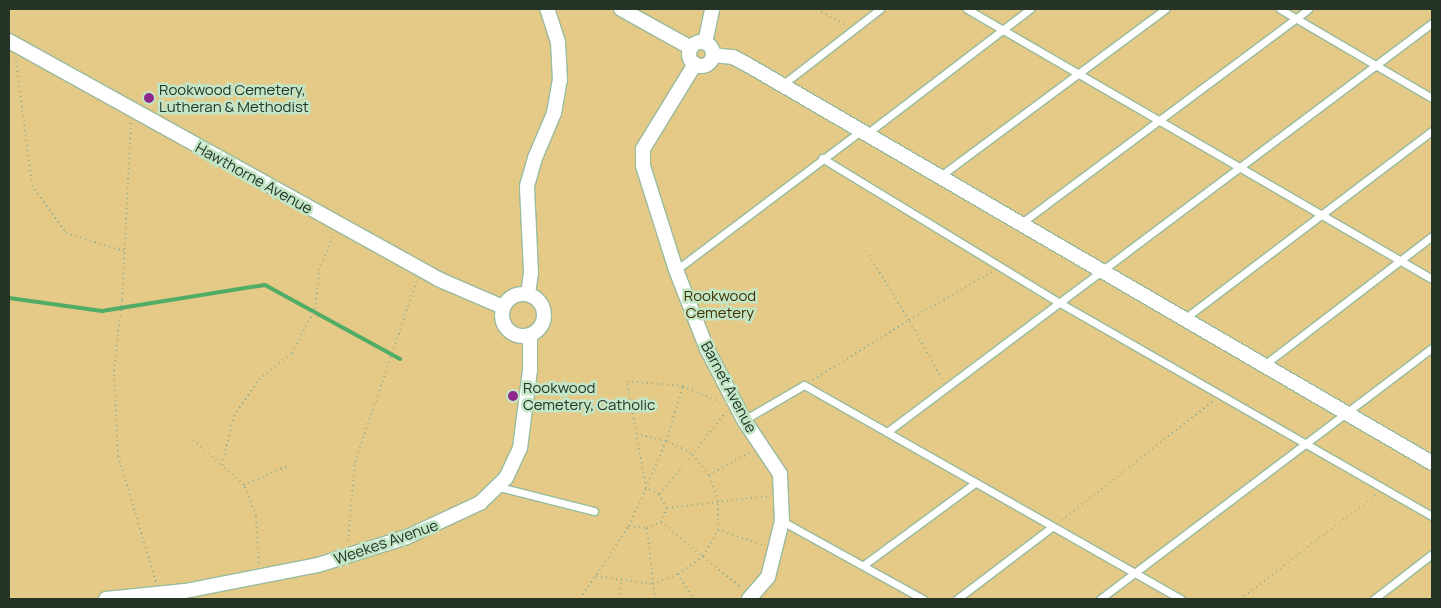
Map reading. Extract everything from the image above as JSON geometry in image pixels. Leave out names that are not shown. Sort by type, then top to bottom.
[{"type":"street","points":[[528,294],[531,272],[527,186],[535,158],[554,112],[560,80],[559,48],[547,9]]},
{"type":"street","points":[[621,9],[691,48]]},
{"type":"street","points":[[705,43],[712,9]]},
{"type":"street","points":[[698,42],[705,43],[712,49],[713,55],[706,64],[695,64],[690,57],[691,48],[698,42]]},
{"type":"street","name":"Hawthorne Avenue","points":[[11,43],[421,270],[503,307]]},
{"type":"street","points":[[713,55],[733,57],[862,134],[1432,463]]},
{"type":"street","name":"Barnet Avenue","points":[[695,64],[643,149],[643,166],[676,270],[707,349],[744,420],[780,474],[782,521],[768,577],[750,598]]},
{"type":"street","points":[[528,294],[541,304],[544,314],[538,329],[530,335],[514,334],[506,327],[502,317],[503,307],[514,296],[528,294]]},
{"type":"street","name":"Weekes Avenue","points":[[106,599],[159,593],[260,576],[347,557],[449,519],[480,503],[499,486],[513,466],[522,440],[531,362],[530,335]]},
{"type":"lane","points":[[782,85],[880,9]]},
{"type":"lane","points":[[967,9],[1432,280]]},
{"type":"lane","points":[[676,270],[822,158],[862,134],[1030,9]]},
{"type":"lane","points":[[939,177],[1166,9]]},
{"type":"lane","points":[[1280,9],[1432,98]]},
{"type":"lane","points":[[1020,224],[1308,9]]},
{"type":"lane","points":[[887,432],[1432,23]]},
{"type":"lane","points":[[1184,320],[1319,214],[1432,130]]},
{"type":"lane","points":[[822,158],[1060,303],[1432,516]]},
{"type":"lane","points":[[1263,366],[1432,236]]},
{"type":"lane","points":[[1100,599],[1304,442],[1432,348]]},
{"type":"lane","points":[[744,420],[804,385],[1180,599]]},
{"type":"lane","points":[[865,564],[974,482]]},
{"type":"lane","points":[[499,486],[594,511]]},
{"type":"lane","points":[[782,521],[865,564],[924,599]]},
{"type":"lane","points":[[957,599],[1052,527]]},
{"type":"lane","points":[[1374,599],[1432,554]]},
{"type":"path","points":[[817,9],[852,30]]},
{"type":"path","points":[[11,43],[32,186],[66,233],[124,252]]},
{"type":"path","points":[[131,110],[122,300],[114,370],[118,456],[159,593]]},
{"type":"path","points":[[222,465],[234,416],[259,379],[292,353],[310,318],[315,302],[319,270],[338,224]]},
{"type":"path","points":[[868,252],[947,388]]},
{"type":"path","points":[[804,385],[909,320],[1000,267]]},
{"type":"path","points":[[347,557],[355,462],[421,270]]},
{"type":"path","points":[[646,488],[628,381],[683,386],[724,404]]},
{"type":"path","points":[[580,599],[629,526],[666,440],[683,386]]},
{"type":"path","points":[[1052,527],[1221,395]]},
{"type":"path","points":[[659,494],[729,408],[744,420]]},
{"type":"path","points":[[596,576],[653,584],[678,574],[703,556],[718,530],[718,501],[709,475],[692,453],[666,440],[637,434]]},
{"type":"path","points":[[193,440],[244,484],[256,516],[260,576]]},
{"type":"path","points":[[709,475],[762,446]]},
{"type":"path","points":[[244,484],[287,466]]},
{"type":"path","points":[[646,488],[659,494],[667,508]]},
{"type":"path","points":[[1240,599],[1385,488]]},
{"type":"path","points":[[667,508],[781,494]]},
{"type":"path","points":[[629,526],[647,528],[661,522],[667,508]]},
{"type":"path","points":[[661,522],[750,598]]},
{"type":"path","points":[[647,528],[655,599]]},
{"type":"path","points":[[718,530],[775,548]]},
{"type":"path","points":[[678,574],[693,599]]},
{"type":"path","points":[[618,599],[623,581]]},
{"type":"green space","name":"Rookwood Cemetery","points":[[9,9],[1432,9],[1432,599],[9,599]]},
{"type":"waterway","points":[[9,298],[102,311],[265,285],[400,359]]},
{"type":"place","name":"Rookwood Cemetery, Lutheran & Methodist","points":[[149,98]]},
{"type":"place","name":"Rookwood Cemetery, Catholic","points":[[513,396]]}]
